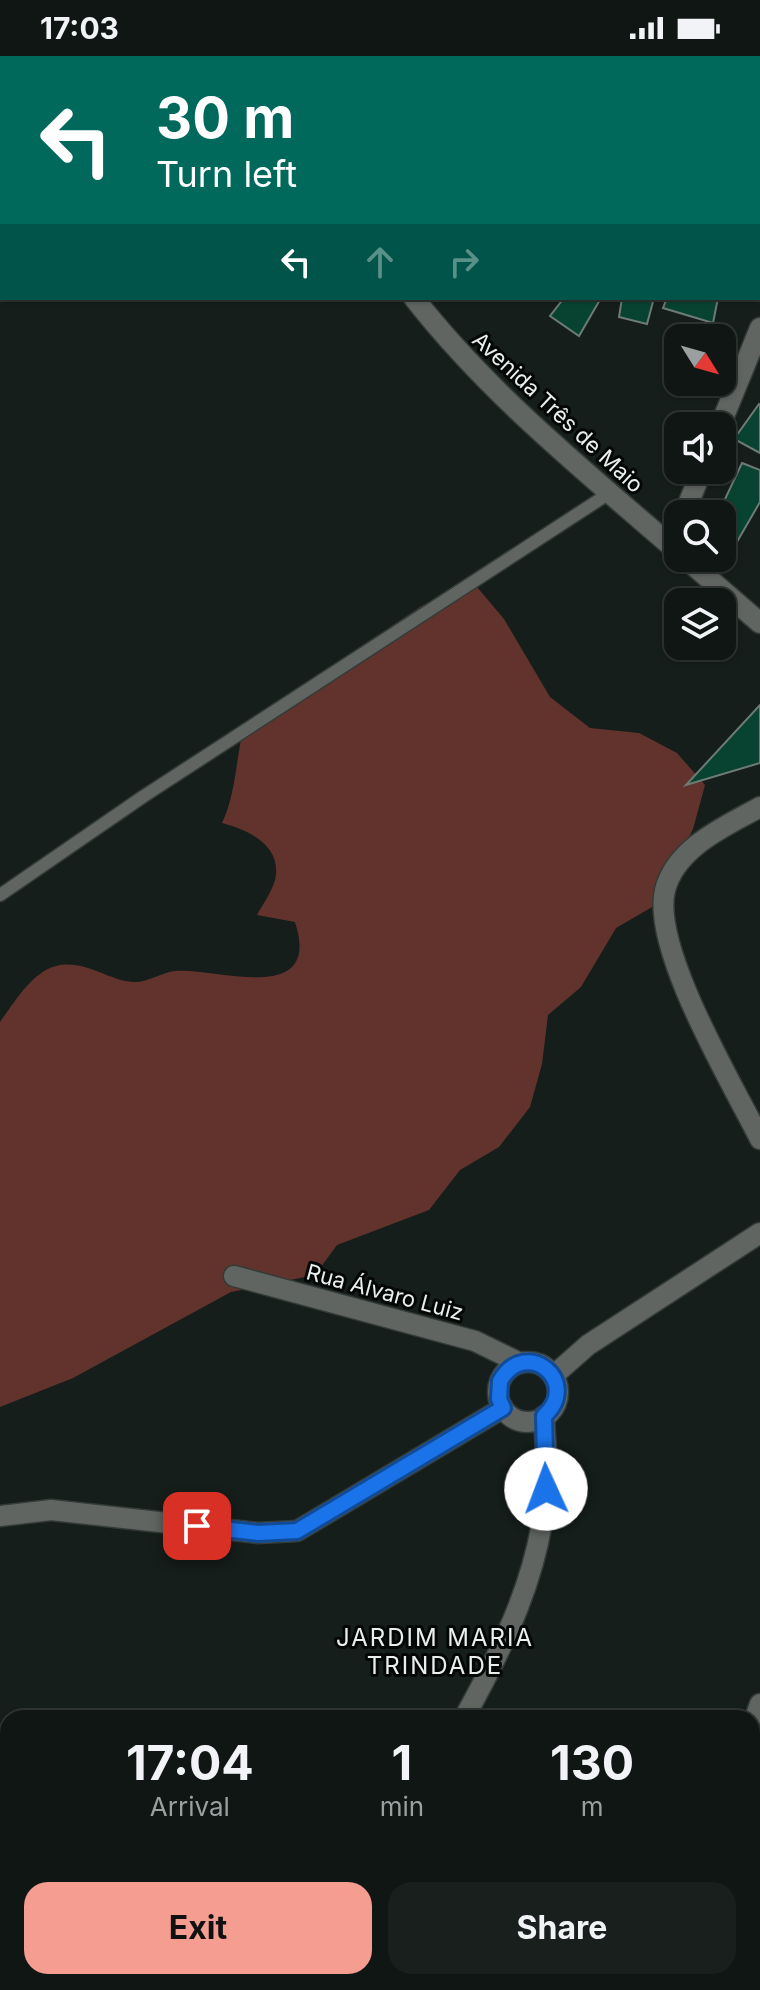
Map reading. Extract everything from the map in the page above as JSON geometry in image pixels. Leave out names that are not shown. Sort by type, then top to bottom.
[{"type":"street","name":"Avenida Três de Maio","points":[[416,300],[449,342],[608,494],[664,536]]},
{"type":"street","points":[[726,412],[760,328]]},
{"type":"street","name":"Avenida Três de Maio","points":[[706,572],[760,623]]},
{"type":"street","points":[[760,807],[701,840],[665,888],[663,924],[674,964],[760,1139]]},
{"type":"street","points":[[553,1376],[588,1345],[760,1233]]},
{"type":"street","name":"Rua Álvaro Luiz","points":[[234,1276],[475,1341],[520,1363]]},
{"type":"street","points":[[520,1363],[539,1364],[553,1376],[558,1393],[556,1402],[544,1416],[535,1420],[517,1419],[503,1408],[499,1399],[500,1381],[520,1363]]},
{"type":"street","points":[[0,1516],[51,1510],[258,1533],[297,1531],[503,1408]]},
{"type":"street","points":[[468,1710],[506,1643],[534,1563],[546,1489],[544,1416]]},
{"type":"lane","points":[[0,895],[144,796],[608,494]]},
{"type":"shaded area","points":[[477,587],[504,619],[550,697],[590,728],[639,733],[677,753],[705,785],[693,829],[654,906],[616,928],[581,987],[548,1015],[542,1064],[530,1107],[499,1147],[460,1170],[429,1210],[337,1245],[315,1275],[231,1292],[73,1378],[0,1407],[0,1022],[31,982],[56,966],[86,967],[133,982],[175,971],[260,977],[280,974],[294,965],[299,949],[295,922],[257,915],[275,880],[276,864],[272,854],[251,834],[222,823],[233,788],[244,726],[423,605]]},
{"type":"building","points":[[562,300],[600,300],[579,336],[550,316]]},
{"type":"building","points":[[622,300],[653,300],[647,324],[619,317]]},
{"type":"building","points":[[666,300],[718,300],[713,323],[663,308]]},
{"type":"building","points":[[759,404],[760,453],[736,440]]},
{"type":"building","points":[[742,463],[760,470],[760,502],[736,544],[736,500],[725,500],[732,484],[736,484]]},
{"type":"building","points":[[760,705],[760,763],[686,785]]},
{"type":"district","name":"JARDIM MARIA TRINDADE","points":[[435,1652]]},
{"type":"route","points":[[197,1526],[258,1533],[297,1531],[503,1408],[498,1390],[500,1381],[512,1367],[529,1362],[546,1368],[553,1376],[558,1393],[556,1402],[544,1416],[546,1489]]}]
